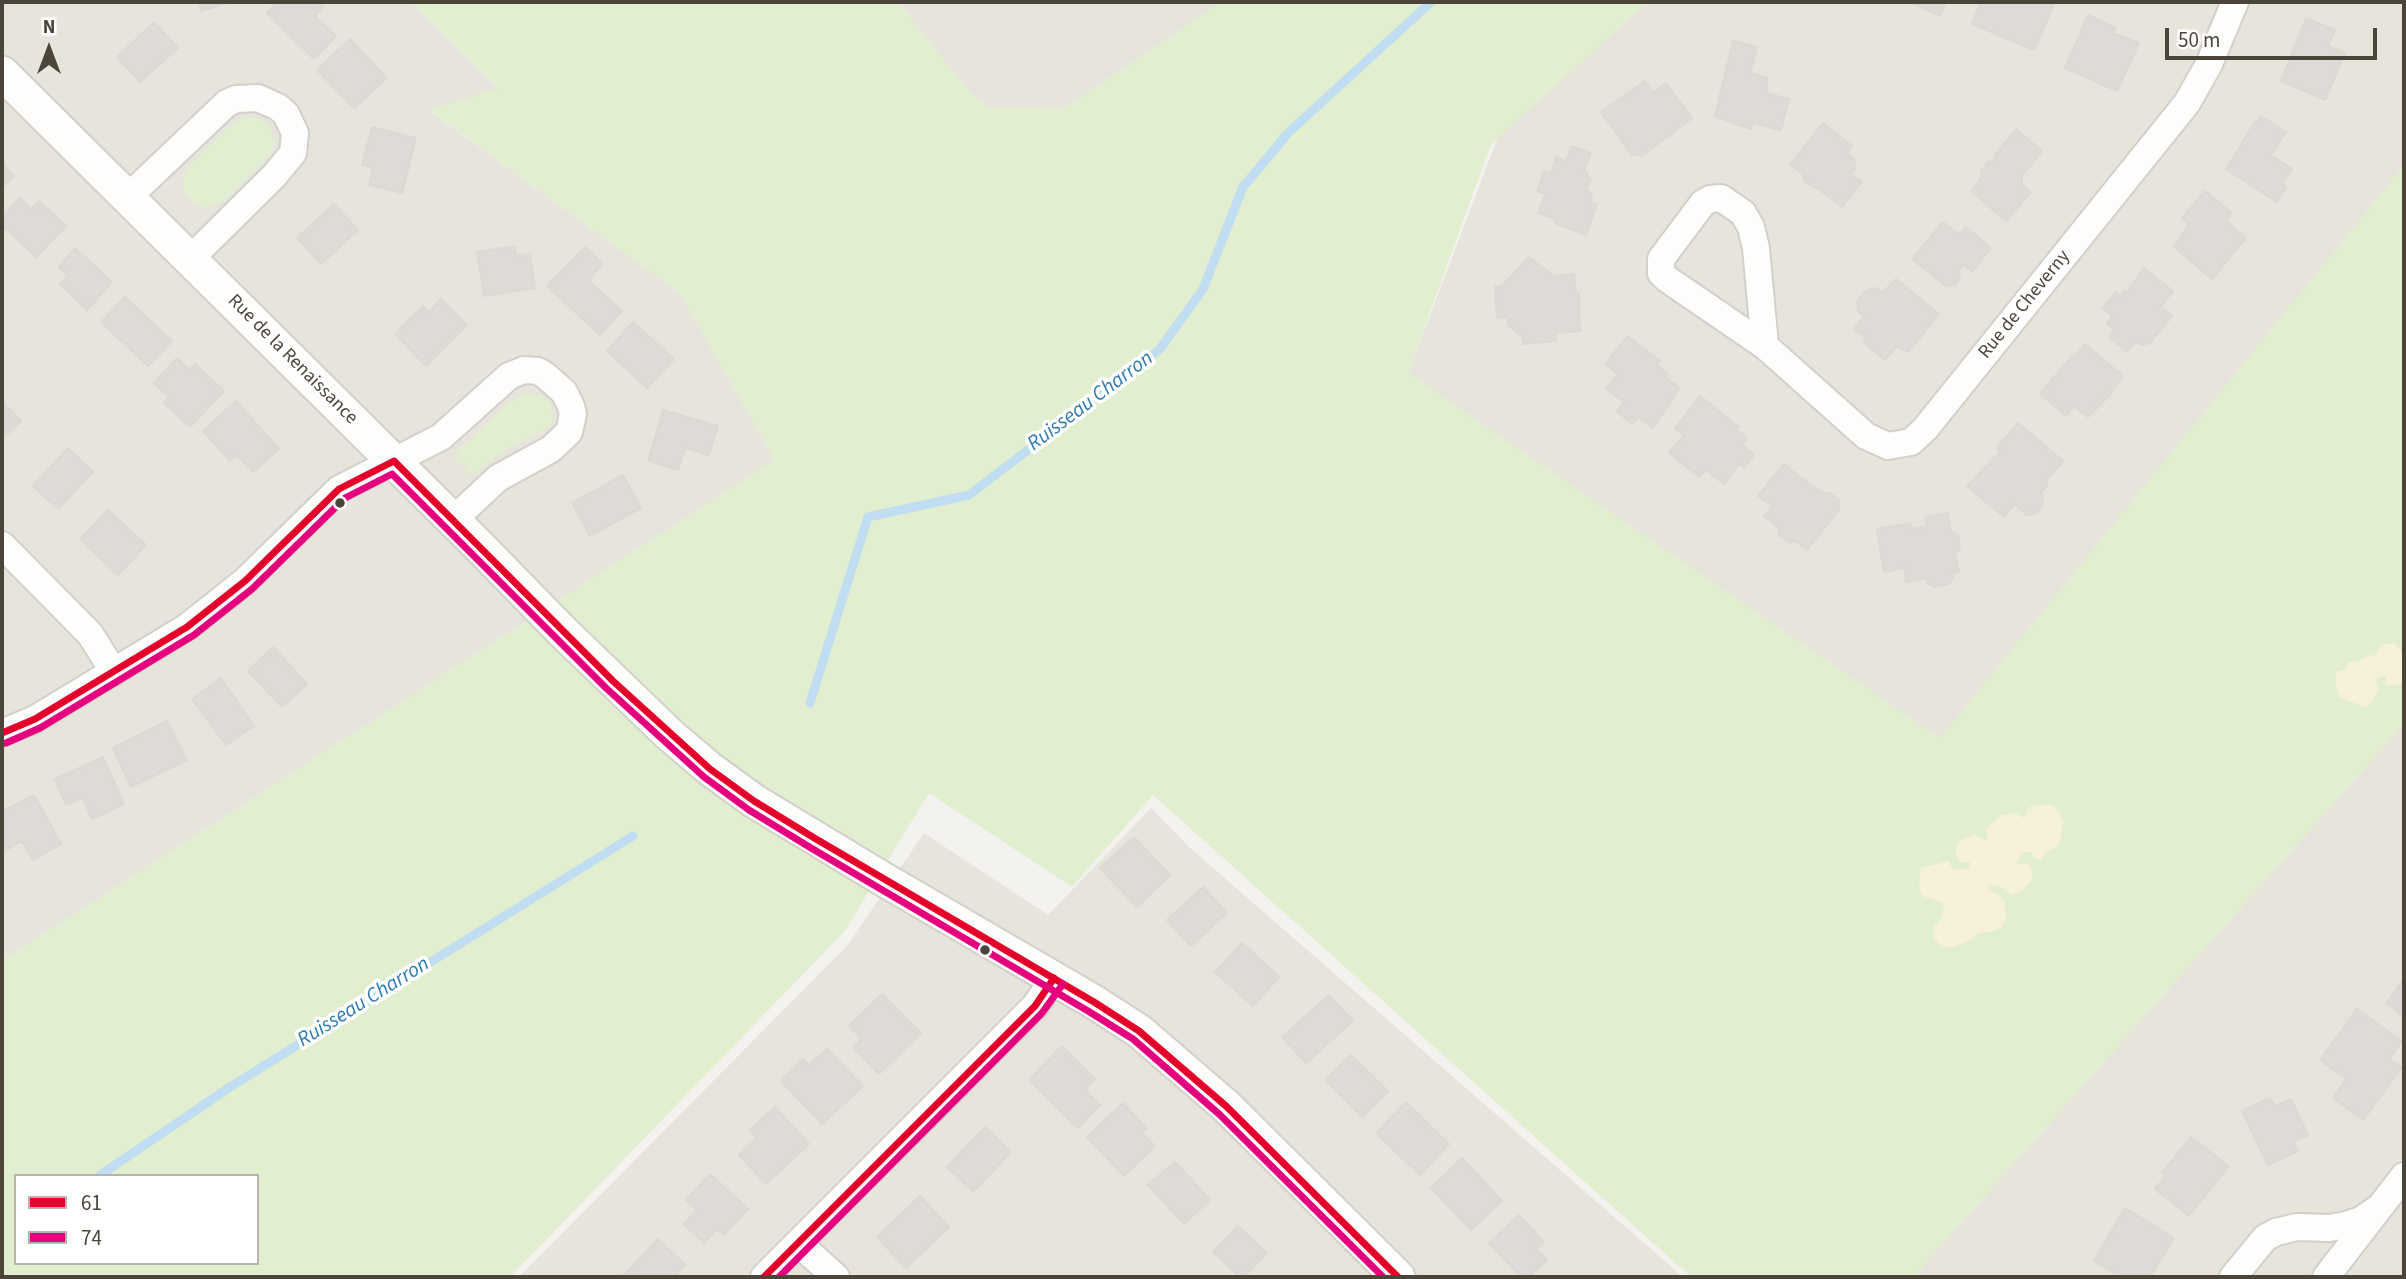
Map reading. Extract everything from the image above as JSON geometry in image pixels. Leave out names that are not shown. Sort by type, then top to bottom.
[{"type":"street","name":"Rue de Cheverny","points":[[1765,346],[1756,248],[1751,227],[1743,213],[1721,198],[1710,199],[1703,203],[1667,250],[1661,260],[1661,273],[1765,346],[1866,436],[1888,446],[1896,447],[1911,442],[1925,429],[2187,103],[2209,64],[2227,5]]},
{"type":"street","name":"Rue de la Renaissance","points":[[2,73],[670,735],[720,777],[806,833],[1129,1024],[1226,1105],[1398,1277]]},
{"type":"street","points":[[128,197],[228,103],[236,99],[258,98],[278,107],[286,114],[295,133],[293,153],[274,176],[190,258]]},
{"type":"street","points":[[2,733],[35,719],[206,613],[245,581],[339,489],[441,437],[517,371],[538,371],[564,392],[573,414],[569,432],[551,449],[498,478],[453,520]]},
{"type":"street","points":[[2,545],[90,634],[114,672]]},
{"type":"street","points":[[764,1277],[1035,1006],[1054,978]]},
{"type":"street","points":[[2326,1277],[2404,1176]]},
{"type":"street","points":[[2233,1277],[2265,1238],[2276,1232],[2297,1227],[2346,1226],[2380,1207]]},
{"type":"street","points":[[798,1243],[836,1277]]},
{"type":"shaded area","points":[[2,2],[412,2],[499,89],[431,112],[680,293],[775,460],[2,961]]},
{"type":"shaded area","points":[[898,2],[1222,2],[1063,109],[989,108],[971,94]]},
{"type":"shaded area","points":[[1638,2],[2404,2],[2404,166],[1942,744],[1408,373],[1509,108]]},
{"type":"shaded area","points":[[2404,724],[2404,1277],[1913,1277]]},
{"type":"shaded area","points":[[1151,808],[1189,847],[1683,1277],[519,1277],[847,946],[924,833],[1048,915]]},
{"type":"green space","points":[[412,2],[898,2],[971,94],[989,108],[1062,109],[1222,2],[1648,2],[1491,144],[1408,373],[1940,738],[2404,165],[2404,724],[1913,1277],[1691,1277],[1153,795],[1072,887],[929,793],[844,932],[510,1277],[2,1277],[2,961],[775,460],[680,293],[429,110],[498,88]]},
{"type":"green space","points":[[246,116],[262,120],[268,125],[275,139],[272,152],[224,201],[207,208],[197,205],[184,192],[184,175],[231,125]]},
{"type":"green space","points":[[526,393],[541,395],[548,402],[552,409],[552,425],[505,450],[475,473],[463,472],[469,466],[463,461],[458,466],[456,460],[461,448],[507,403]]},
{"type":"sand","points":[[2395,643],[2404,655],[2404,684],[2386,686],[2386,676],[2378,677],[2378,689],[2372,703],[2365,707],[2340,698],[2335,681],[2337,671],[2347,669],[2348,662],[2359,661],[2369,655],[2375,656],[2383,644]]},
{"type":"sand","points":[[2051,805],[2059,811],[2063,823],[2060,842],[2054,849],[2045,852],[2041,860],[2035,858],[2030,851],[2021,854],[2017,864],[2028,864],[2033,879],[2019,893],[2011,895],[2005,888],[1988,884],[1988,890],[1998,894],[2005,902],[2006,919],[2001,928],[1987,933],[1980,932],[1956,946],[1947,948],[1939,944],[1934,938],[1933,927],[1941,919],[1944,908],[1942,902],[1922,896],[1919,889],[1921,868],[1949,861],[1953,870],[1969,870],[1970,862],[1960,862],[1957,858],[1955,848],[1959,842],[1974,834],[1984,840],[1988,839],[1985,829],[2002,815],[2015,813],[2024,818],[2029,807]]},
{"type":"building","points":[[199,2],[231,2],[201,11]]},
{"type":"building","points":[[278,2],[318,2],[324,7],[315,16],[336,36],[314,59],[267,13]]},
{"type":"building","points":[[1909,2],[1946,2],[1940,16]]},
{"type":"building","points":[[1981,2],[2055,2],[2034,50],[1972,24]]},
{"type":"building","points":[[2088,15],[2116,28],[2114,33],[2139,43],[2117,91],[2065,68]]},
{"type":"building","points":[[2306,18],[2335,30],[2328,46],[2345,53],[2325,100],[2281,81]]},
{"type":"building","points":[[154,22],[178,48],[140,82],[117,57]]},
{"type":"building","points":[[350,39],[387,78],[354,108],[317,70]]},
{"type":"building","points":[[1733,41],[1757,47],[1750,73],[1768,78],[1766,93],[1789,99],[1781,130],[1753,123],[1751,129],[1715,116]]},
{"type":"building","points":[[1645,81],[1653,92],[1666,83],[1692,118],[1642,156],[1631,154],[1601,112]]},
{"type":"building","points":[[2261,116],[2286,132],[2271,155],[2292,169],[2282,183],[2286,187],[2277,202],[2226,169]]},
{"type":"building","points":[[1823,123],[1852,146],[1847,153],[1854,158],[1855,169],[1851,174],[1862,182],[1842,207],[1804,180],[1803,174],[1790,165]]},
{"type":"building","points":[[372,127],[416,138],[402,193],[369,185],[373,168],[362,165]]},
{"type":"building","points":[[2016,129],[2042,151],[2022,176],[2022,185],[2031,192],[2006,221],[1971,191],[1982,178],[1981,171],[1997,156],[1995,155]]},
{"type":"building","points":[[1572,146],[1591,153],[1584,171],[1588,173],[1586,177],[1591,178],[1586,191],[1592,193],[1590,202],[1597,204],[1586,235],[1538,213],[1545,194],[1537,191],[1544,171],[1551,173],[1556,157],[1566,161]]},
{"type":"building","points":[[2,163],[14,176],[2,187]]},
{"type":"building","points":[[2205,191],[2232,213],[2226,221],[2246,238],[2212,279],[2174,247],[2189,224],[2182,218]]},
{"type":"building","points":[[20,198],[31,209],[39,201],[66,226],[36,257],[2,225],[2,217]]},
{"type":"building","points":[[334,204],[358,230],[321,264],[297,238]]},
{"type":"building","points":[[1943,222],[1959,235],[1966,227],[1991,248],[1972,272],[1964,265],[1958,271],[1960,278],[1955,285],[1946,286],[1912,259]]},
{"type":"building","points":[[515,246],[516,256],[530,254],[535,288],[484,296],[477,252]]},
{"type":"building","points":[[585,247],[603,264],[588,280],[622,311],[600,335],[547,286]]},
{"type":"building","points":[[75,248],[112,282],[87,310],[60,284],[68,275],[59,267]]},
{"type":"building","points":[[1529,257],[1554,276],[1574,274],[1576,292],[1579,292],[1580,331],[1556,333],[1556,341],[1523,344],[1523,338],[1508,325],[1508,317],[1497,318],[1495,287],[1502,286]]},
{"type":"building","points":[[2144,268],[2173,291],[2160,307],[2172,316],[2150,343],[2141,345],[2136,341],[2127,352],[2109,337],[2115,330],[2107,323],[2112,316],[2103,308],[2116,292],[2120,296],[2124,290],[2127,292]]},
{"type":"building","points":[[1896,279],[1939,314],[1908,352],[1897,346],[1885,360],[1863,342],[1866,338],[1854,329],[1864,316],[1858,312],[1857,301],[1867,290],[1877,288],[1883,292]]},
{"type":"building","points":[[125,297],[172,341],[148,366],[101,322]]},
{"type":"building","points":[[441,299],[467,325],[426,366],[395,334],[423,306],[429,312]]},
{"type":"building","points":[[633,322],[674,359],[647,388],[607,351]]},
{"type":"building","points":[[1628,336],[1660,361],[1657,365],[1668,374],[1665,377],[1680,388],[1653,428],[1638,417],[1632,424],[1617,411],[1624,402],[1606,389],[1618,374],[1605,364]]},
{"type":"building","points":[[2085,344],[2123,376],[2112,393],[2088,417],[2074,406],[2066,416],[2040,394]]},
{"type":"building","points":[[177,358],[190,370],[195,364],[224,391],[190,427],[164,403],[169,397],[154,383]]},
{"type":"building","points":[[1700,396],[1739,427],[1737,430],[1747,438],[1742,445],[1754,455],[1744,467],[1739,464],[1724,484],[1706,470],[1699,477],[1669,453],[1684,435],[1675,428]]},
{"type":"building","points":[[2,401],[21,421],[2,439]]},
{"type":"building","points":[[236,401],[279,449],[253,472],[237,455],[230,461],[203,431]]},
{"type":"building","points":[[663,410],[718,426],[709,455],[685,448],[678,470],[648,461]]},
{"type":"building","points":[[2018,423],[2063,461],[2045,482],[2048,485],[2041,493],[2043,505],[2035,514],[2027,515],[2015,504],[2004,517],[1967,486],[2001,451],[1997,448]]},
{"type":"building","points":[[68,448],[93,472],[58,509],[33,486]]},
{"type":"building","points":[[1784,464],[1809,484],[1839,500],[1839,510],[1807,550],[1795,541],[1789,543],[1779,535],[1779,528],[1764,516],[1772,506],[1758,496]]},
{"type":"building","points":[[623,475],[641,508],[590,536],[572,503]]},
{"type":"building","points":[[108,510],[146,545],[118,575],[80,539]]},
{"type":"building","points":[[1948,513],[1951,531],[1958,535],[1960,548],[1955,555],[1959,572],[1952,574],[1953,579],[1948,584],[1934,587],[1927,583],[1926,578],[1906,582],[1904,568],[1884,572],[1877,529],[1911,523],[1912,529],[1927,526],[1925,517]]},
{"type":"building","points":[[273,647],[307,684],[282,707],[248,671]]},
{"type":"building","points":[[221,678],[254,726],[226,745],[192,699]]},
{"type":"building","points":[[167,721],[187,760],[131,787],[113,748]]},
{"type":"building","points":[[103,757],[124,804],[92,819],[83,798],[66,805],[55,779]]},
{"type":"building","points":[[34,795],[61,844],[33,860],[22,841],[3,852],[2,812]]},
{"type":"building","points":[[1134,837],[1170,875],[1137,907],[1100,868]]},
{"type":"building","points":[[1203,887],[1227,913],[1191,946],[1167,920]]},
{"type":"building","points":[[1242,943],[1279,977],[1253,1006],[1215,972]]},
{"type":"building","points":[[2404,979],[2404,1017],[2386,1003]]},
{"type":"building","points":[[882,994],[921,1033],[879,1074],[853,1047],[862,1039],[849,1026]]},
{"type":"building","points":[[1329,995],[1353,1021],[1306,1063],[1282,1037]]},
{"type":"building","points":[[2357,1009],[2402,1041],[2389,1059],[2402,1067],[2363,1120],[2333,1098],[2346,1079],[2320,1060]]},
{"type":"building","points":[[1062,1046],[1095,1079],[1085,1090],[1100,1105],[1078,1128],[1029,1080]]},
{"type":"building","points":[[827,1049],[863,1086],[822,1124],[781,1081],[803,1059],[809,1065]]},
{"type":"building","points":[[1351,1055],[1388,1091],[1362,1117],[1325,1080]]},
{"type":"building","points":[[2270,1098],[2275,1106],[2291,1099],[2308,1135],[2293,1142],[2298,1151],[2268,1165],[2242,1111]]},
{"type":"building","points":[[1406,1102],[1449,1144],[1420,1175],[1376,1133]]},
{"type":"building","points":[[1123,1103],[1147,1129],[1142,1133],[1155,1146],[1124,1176],[1087,1137]]},
{"type":"building","points":[[775,1107],[809,1144],[766,1184],[739,1155],[757,1138],[750,1130]]},
{"type":"building","points":[[985,1127],[1011,1152],[973,1192],[947,1167]]},
{"type":"building","points":[[2191,1137],[2229,1166],[2189,1216],[2155,1189],[2166,1176],[2162,1173]]},
{"type":"building","points":[[1462,1158],[1502,1201],[1471,1230],[1431,1188]]},
{"type":"building","points":[[1175,1162],[1210,1200],[1184,1224],[1148,1185]]},
{"type":"building","points":[[710,1174],[748,1209],[724,1235],[717,1229],[704,1243],[684,1224],[697,1210],[686,1200]]},
{"type":"building","points":[[920,1196],[949,1227],[906,1268],[877,1237]]},
{"type":"building","points":[[2125,1208],[2174,1238],[2150,1277],[2121,1277],[2094,1261]]},
{"type":"building","points":[[1519,1215],[1544,1242],[1536,1249],[1547,1260],[1529,1277],[1521,1277],[1489,1243]]},
{"type":"building","points":[[1238,1226],[1267,1253],[1244,1277],[1240,1277],[1213,1252]]},
{"type":"building","points":[[658,1239],[685,1265],[674,1277],[622,1277]]},
{"type":"waterway","name":"Ruisseau Charron","points":[[810,703],[868,517],[969,495],[1160,349],[1203,289],[1243,187],[1288,133],[1431,2]]},
{"type":"waterway","name":"Ruisseau Charron","points":[[102,1174],[230,1087],[633,836]]},
{"type":"transit line","name":"61","points":[[2,733],[35,719],[187,627],[245,581],[339,489],[394,461],[613,681],[710,769],[754,801],[816,839],[1139,1031],[1226,1106],[1398,1277]]},
{"type":"transit line","name":"74","points":[[6,743],[40,728],[194,635],[252,589],[345,498],[392,474],[606,688],[704,777],[749,810],[811,848],[1133,1039],[1219,1114],[1383,1277]]},
{"type":"transit line","name":"61","points":[[764,1277],[1035,1006],[1054,978]]},
{"type":"transit line","name":"74","points":[[779,1277],[1042,1013],[1063,984]]}]
